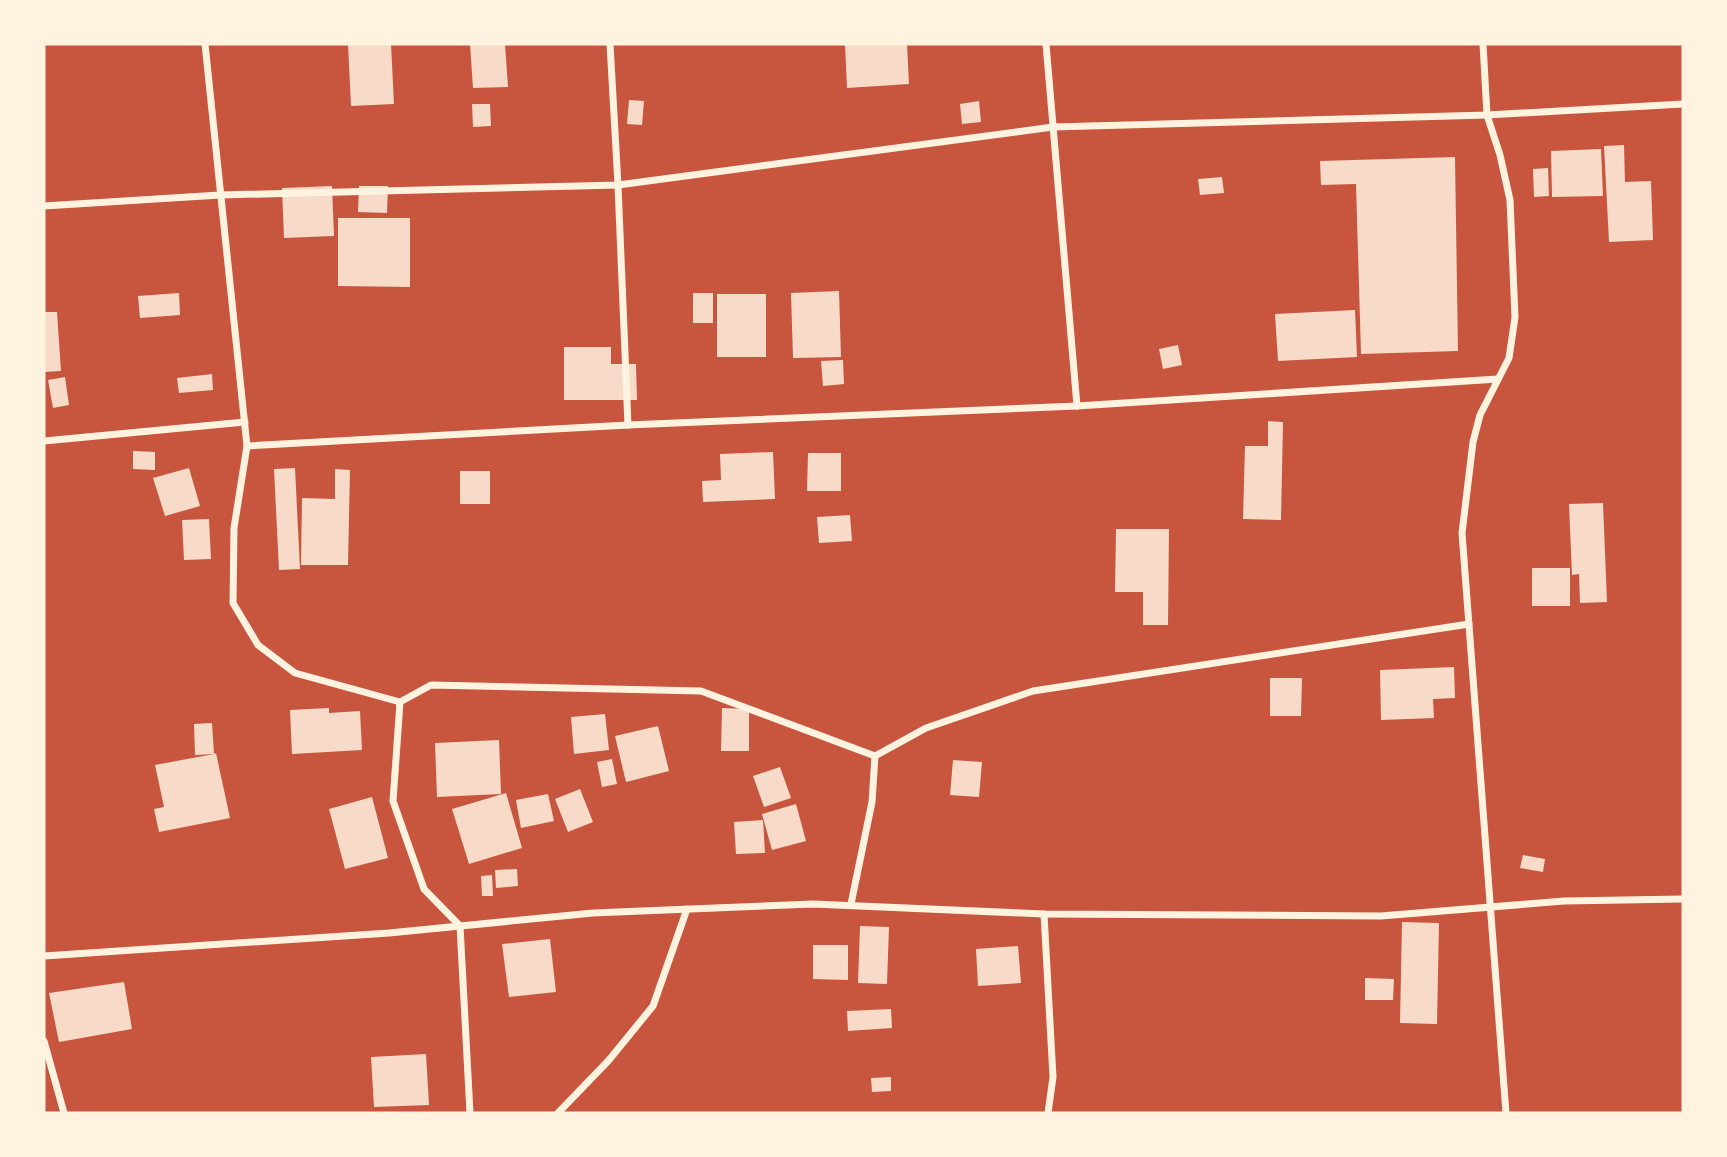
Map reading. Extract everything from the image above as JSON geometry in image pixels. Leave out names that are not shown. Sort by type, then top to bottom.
[{"type":"street","points":[[205,44],[247,446],[234,528],[233,603],[258,645],[295,673],[400,702],[431,685],[701,691],[875,757]]},
{"type":"street","points":[[610,44],[628,425]]},
{"type":"street","points":[[1046,44],[1077,406]]},
{"type":"street","points":[[1483,44],[1487,115],[1500,155],[1510,200],[1515,317],[1509,358],[1480,415],[1473,442],[1462,533],[1506,1113]]},
{"type":"street","points":[[44,206],[220,195],[618,185],[1053,127],[1487,115],[1683,104]]},
{"type":"street","points":[[247,446],[628,425],[1077,406],[1498,379]]},
{"type":"street","points":[[44,441],[245,422]]},
{"type":"street","points":[[875,757],[926,728],[1033,691],[1469,624]]},
{"type":"street","points":[[400,702],[393,801],[424,889],[460,926],[470,1113]]},
{"type":"street","points":[[851,904],[872,802],[875,757]]},
{"type":"street","points":[[44,956],[460,926],[593,913],[813,904],[1044,914],[1381,916],[1564,901],[1683,899]]},
{"type":"street","points":[[558,1113],[609,1060],[653,1006],[687,909]]},
{"type":"street","points":[[1044,914],[1053,1077],[1048,1113]]},
{"type":"street","points":[[44,1041],[64,1113]]},
{"type":"building","points":[[348,44],[391,44],[394,104],[351,106]]},
{"type":"building","points":[[470,44],[505,44],[508,87],[473,88]]},
{"type":"building","points":[[845,44],[907,44],[909,84],[847,88]]},
{"type":"building","points":[[629,100],[644,101],[642,125],[627,124]]},
{"type":"building","points":[[979,101],[981,122],[962,124],[960,104]]},
{"type":"building","points":[[472,104],[490,104],[491,126],[473,127]]},
{"type":"building","points":[[1624,145],[1625,182],[1651,181],[1653,240],[1609,242],[1604,146]]},
{"type":"building","points":[[1601,149],[1603,196],[1552,197],[1551,151]]},
{"type":"building","points":[[1455,157],[1458,351],[1361,354],[1356,184],[1321,185],[1320,161]]},
{"type":"building","points":[[1548,168],[1549,196],[1534,197],[1533,169]]},
{"type":"building","points":[[1222,177],[1224,193],[1200,195],[1198,179]]},
{"type":"building","points":[[332,186],[334,236],[284,238],[282,188]]},
{"type":"building","points":[[359,186],[388,186],[387,213],[358,212]]},
{"type":"building","points":[[338,218],[410,218],[410,287],[338,286]]},
{"type":"building","points":[[839,291],[841,357],[793,358],[791,293]]},
{"type":"building","points":[[179,293],[180,315],[140,318],[138,296]]},
{"type":"building","points":[[693,293],[713,293],[713,323],[693,323]]},
{"type":"building","points":[[717,294],[766,294],[766,357],[717,357]]},
{"type":"building","points":[[1355,310],[1357,357],[1278,361],[1275,314]]},
{"type":"building","points":[[44,312],[57,312],[61,371],[44,372]]},
{"type":"building","points":[[1178,345],[1182,365],[1163,369],[1159,349]]},
{"type":"building","points":[[564,347],[611,347],[611,364],[636,364],[637,400],[564,400]]},
{"type":"building","points":[[843,360],[844,384],[823,386],[821,361]]},
{"type":"building","points":[[212,374],[213,390],[179,393],[177,378]]},
{"type":"building","points":[[65,377],[69,405],[53,408],[48,380]]},
{"type":"building","points":[[1268,421],[1283,422],[1281,520],[1243,519],[1245,446],[1268,446]]},
{"type":"building","points":[[133,451],[155,452],[155,470],[133,469]]},
{"type":"building","points":[[773,452],[775,499],[703,502],[702,481],[721,480],[720,454]]},
{"type":"building","points":[[808,453],[841,453],[841,491],[807,491]]},
{"type":"building","points":[[189,468],[200,506],[165,516],[153,478]]},
{"type":"building","points":[[295,468],[300,569],[279,570],[274,469]]},
{"type":"building","points":[[335,469],[350,470],[348,565],[301,565],[302,498],[335,499]]},
{"type":"building","points":[[460,471],[490,471],[490,504],[460,504]]},
{"type":"building","points":[[1603,503],[1607,602],[1580,603],[1579,574],[1572,575],[1569,504]]},
{"type":"building","points":[[850,515],[852,541],[819,543],[817,517]]},
{"type":"building","points":[[209,519],[211,559],[184,560],[182,520]]},
{"type":"building","points":[[1116,529],[1169,529],[1168,625],[1143,625],[1143,592],[1115,592]]},
{"type":"building","points":[[1532,568],[1570,568],[1570,606],[1532,606]]},
{"type":"building","points":[[1454,667],[1455,698],[1433,699],[1434,718],[1381,720],[1380,670]]},
{"type":"building","points":[[1270,678],[1302,678],[1301,716],[1270,716]]},
{"type":"building","points":[[329,708],[329,713],[360,711],[362,750],[292,754],[290,710]]},
{"type":"building","points":[[722,708],[749,709],[749,751],[721,751]]},
{"type":"building","points":[[605,714],[609,750],[574,754],[571,717]]},
{"type":"building","points":[[212,723],[214,754],[195,755],[194,724]]},
{"type":"building","points":[[658,726],[669,771],[626,782],[615,736]]},
{"type":"building","points":[[499,740],[501,794],[437,797],[435,743]]},
{"type":"building","points":[[216,753],[230,818],[159,832],[154,809],[164,807],[155,765]]},
{"type":"building","points":[[612,759],[617,784],[602,787],[597,762]]},
{"type":"building","points":[[953,760],[982,762],[979,797],[950,795]]},
{"type":"building","points":[[780,767],[791,798],[764,807],[753,776]]},
{"type":"building","points":[[580,789],[593,822],[568,832],[555,799]]},
{"type":"building","points":[[506,793],[522,848],[469,864],[452,809]]},
{"type":"building","points":[[548,794],[554,821],[521,828],[516,800]]},
{"type":"building","points":[[372,797],[388,858],[345,869],[329,809]]},
{"type":"building","points":[[796,804],[806,841],[772,850],[762,814]]},
{"type":"building","points":[[763,820],[765,853],[736,854],[734,822]]},
{"type":"building","points":[[1523,855],[1545,859],[1543,872],[1520,868]]},
{"type":"building","points":[[517,869],[518,886],[496,888],[495,870]]},
{"type":"building","points":[[492,875],[493,896],[482,896],[481,876]]},
{"type":"building","points":[[1402,922],[1439,923],[1437,1024],[1400,1023]]},
{"type":"building","points":[[860,926],[889,927],[887,984],[858,983]]},
{"type":"building","points":[[550,939],[556,992],[509,997],[502,944]]},
{"type":"building","points":[[813,945],[848,945],[848,980],[813,979]]},
{"type":"building","points":[[1018,946],[1021,983],[978,986],[976,949]]},
{"type":"building","points":[[1365,978],[1394,979],[1393,1000],[1365,1000]]},
{"type":"building","points":[[124,982],[132,1029],[59,1042],[49,993]]},
{"type":"building","points":[[891,1009],[892,1028],[848,1031],[847,1011]]},
{"type":"building","points":[[426,1054],[429,1105],[374,1107],[371,1057]]},
{"type":"building","points":[[891,1077],[891,1091],[872,1092],[871,1078]]}]
